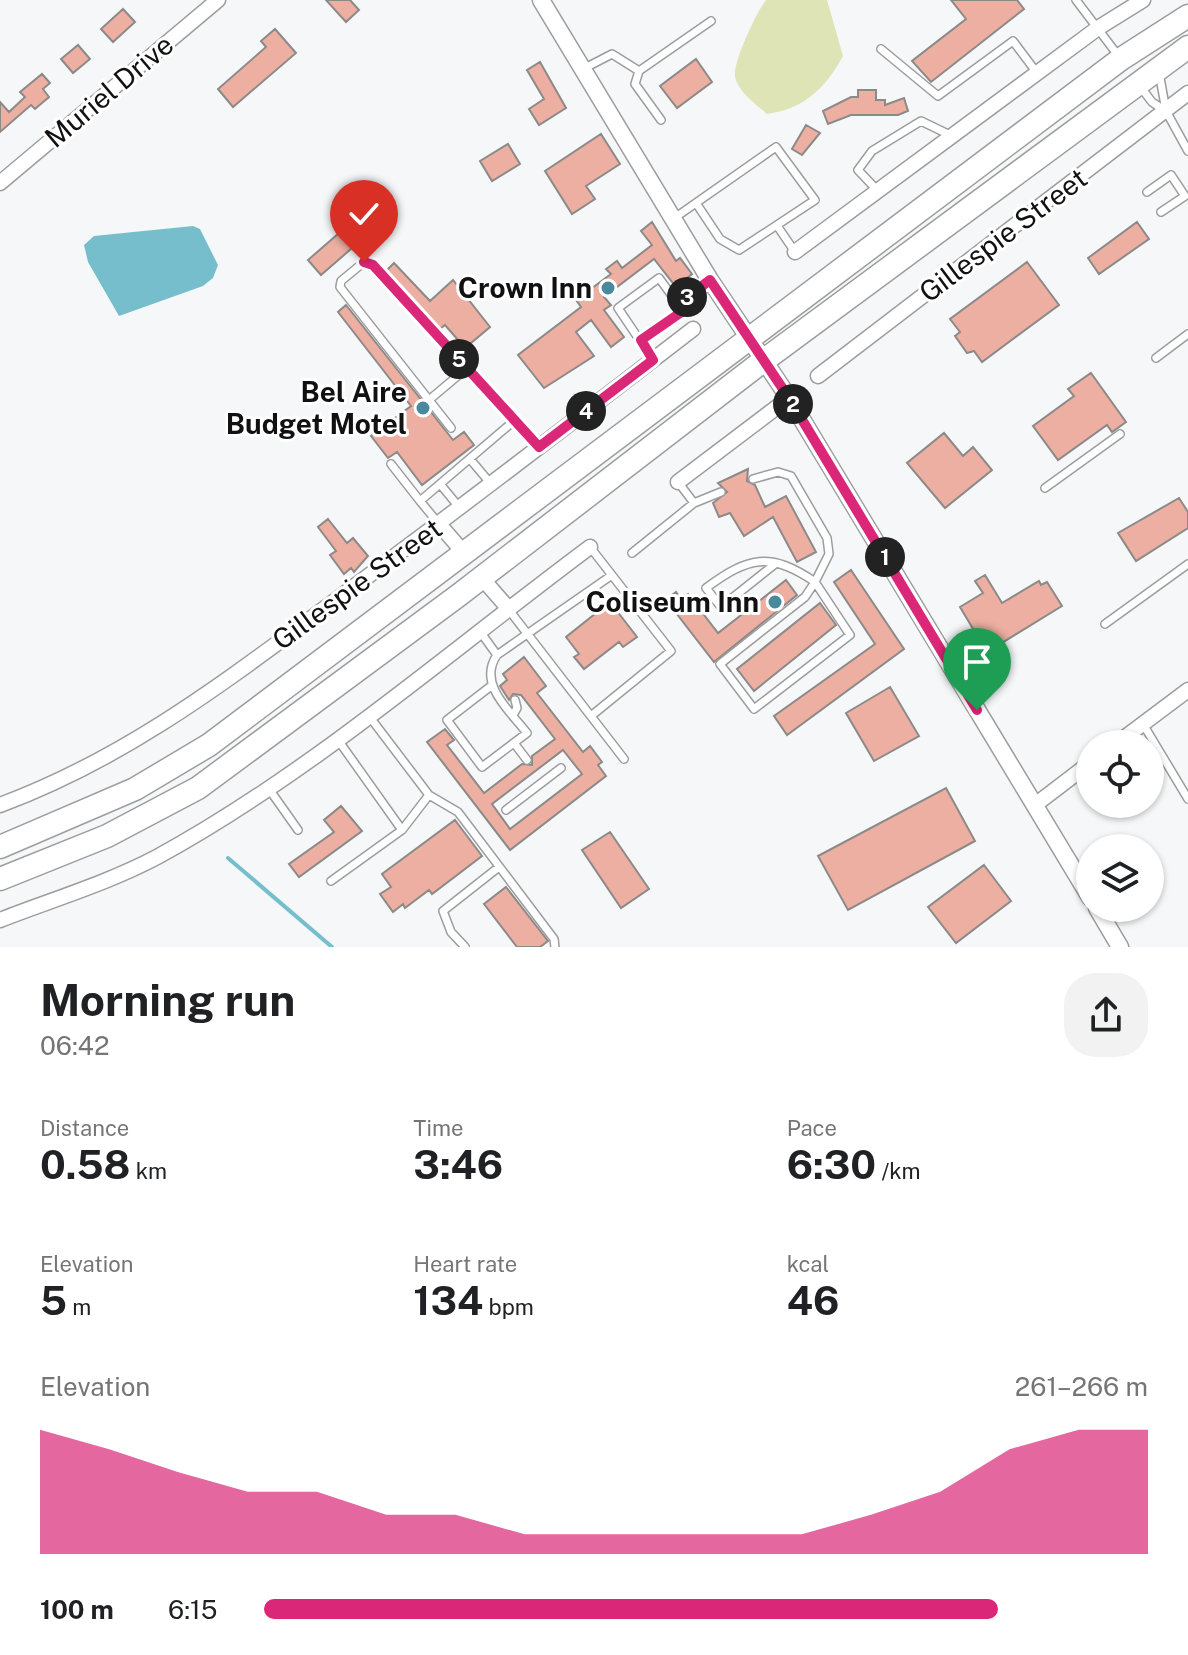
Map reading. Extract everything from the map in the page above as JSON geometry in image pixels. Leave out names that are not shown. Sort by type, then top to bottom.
[{"type":"highway","points":[[0,847],[97,808],[173,768],[252,714],[1121,59],[1188,16]]},
{"type":"highway","points":[[1138,84],[1138,70],[1144,61],[1188,31]]},
{"type":"highway","points":[[0,879],[107,836],[198,788],[763,361],[1188,47]]},
{"type":"highway","points":[[1041,154],[1055,127],[1117,80],[1122,71],[1121,59]]},
{"type":"highway","points":[[481,577],[476,566],[480,561],[583,477],[639,424]]},
{"type":"street","name":"Muriel Drive","points":[[0,183],[218,0]]},
{"type":"street","points":[[541,0],[710,280],[789,398],[1076,874]]},
{"type":"street","points":[[795,252],[1098,28],[1143,0]]},
{"type":"street","name":"Gillespie Street","points":[[818,376],[1188,93]]},
{"type":"street","name":"Gillespie Street","points":[[0,805],[133,744],[193,705],[439,524],[693,329]]},
{"type":"street","points":[[678,482],[789,398]]},
{"type":"street","points":[[439,524],[464,553]]},
{"type":"street","points":[[0,920],[155,858],[268,787],[590,547]]},
{"type":"street","points":[[481,577],[508,608]]},
{"type":"street","points":[[1135,730],[1188,690]]},
{"type":"street","points":[[1035,805],[1076,774]]},
{"type":"street","points":[[1105,922],[1120,947]]},
{"type":"lane","points":[[1076,0],[1121,59]]},
{"type":"lane","points":[[661,120],[635,84],[639,71],[711,21]]},
{"type":"lane","points":[[881,49],[938,96],[1013,41],[1037,73]]},
{"type":"lane","points":[[583,69],[612,54],[639,71]]},
{"type":"lane","points":[[1158,69],[1166,111],[1188,151]]},
{"type":"lane","points":[[1138,84],[1152,102],[1166,111]]},
{"type":"lane","points":[[878,191],[858,170],[872,151],[921,121],[952,136]]},
{"type":"lane","points":[[673,219],[776,147],[815,200],[739,250],[720,239],[696,203]]},
{"type":"lane","points":[[1147,192],[1171,175],[1185,196],[1161,212]]},
{"type":"lane","points":[[778,227],[795,252]]},
{"type":"lane","points":[[451,428],[340,287],[341,281],[364,262],[373,265],[539,447]]},
{"type":"lane","points":[[641,340],[683,311],[659,278],[618,308],[653,360]]},
{"type":"lane","points":[[678,304],[710,280]]},
{"type":"lane","points":[[1156,358],[1188,334]]},
{"type":"lane","points":[[429,400],[467,368]]},
{"type":"lane","points":[[420,501],[515,420]]},
{"type":"lane","points":[[1045,488],[1120,434]]},
{"type":"lane","points":[[470,459],[491,484]]},
{"type":"lane","points":[[391,464],[439,524]]},
{"type":"lane","points":[[753,479],[778,472],[791,476],[827,538],[829,554],[815,582],[805,597],[720,664],[754,709],[850,635],[815,582],[791,565],[757,561],[736,566],[706,588],[721,607],[775,564]]},
{"type":"lane","points":[[678,482],[694,503]]},
{"type":"lane","points":[[440,484],[459,508]]},
{"type":"lane","points":[[632,553],[694,503],[721,492]]},
{"type":"lane","points":[[590,547],[671,651],[591,716]]},
{"type":"lane","points":[[1105,624],[1188,564]]},
{"type":"lane","points":[[491,683],[527,733],[482,767],[447,720],[491,683],[497,655],[529,636],[612,575]]},
{"type":"lane","points":[[508,608],[624,759]]},
{"type":"lane","points":[[479,630],[497,655]]},
{"type":"lane","points":[[491,683],[502,684]]},
{"type":"lane","points":[[513,715],[517,708],[515,700]]},
{"type":"lane","points":[[368,714],[429,795],[458,812],[554,939],[555,947]]},
{"type":"lane","points":[[1143,724],[1188,799]]},
{"type":"lane","points":[[337,738],[402,830]]},
{"type":"lane","points":[[514,743],[527,760]]},
{"type":"lane","points":[[506,810],[561,768]]},
{"type":"lane","points":[[536,771],[543,782]]},
{"type":"lane","points":[[268,787],[298,830]]},
{"type":"lane","points":[[331,881],[402,830],[429,795]]},
{"type":"lane","points":[[465,947],[451,932],[443,911],[499,867]]},
{"type":"green space","points":[[766,0],[827,0],[843,56],[813,95],[793,107],[767,114],[743,92],[735,76],[746,37]]},
{"type":"water","points":[[193,226],[200,229],[218,265],[213,278],[203,286],[119,316],[88,262],[84,245],[94,236]]},
{"type":"building","points":[[326,0],[350,0],[359,10],[346,22]]},
{"type":"building","points":[[951,0],[1017,0],[1024,9],[931,82],[912,61],[966,19]]},
{"type":"building","points":[[123,9],[135,22],[113,42],[101,29]]},
{"type":"building","points":[[275,29],[296,53],[233,107],[218,89],[266,47],[261,41]]},
{"type":"building","points":[[78,45],[90,59],[73,73],[61,59]]},
{"type":"building","points":[[696,59],[712,82],[677,108],[660,86]]},
{"type":"building","points":[[540,62],[566,108],[539,125],[529,109],[544,99],[527,70]]},
{"type":"building","points":[[42,74],[50,83],[43,89],[49,97],[35,109],[31,105],[0,132],[0,102],[9,112],[25,97],[20,92]]},
{"type":"building","points":[[858,90],[876,90],[876,100],[885,100],[885,105],[904,98],[908,111],[898,115],[851,115],[828,124],[823,111],[851,97],[858,97]]},
{"type":"building","points":[[806,125],[820,133],[802,155],[792,149]]},
{"type":"building","points":[[601,134],[620,164],[586,186],[595,199],[572,214],[545,171]]},
{"type":"building","points":[[508,144],[520,164],[492,181],[480,161]]},
{"type":"building","points":[[652,222],[676,261],[680,258],[692,274],[676,287],[654,259],[604,297],[611,305],[604,310],[624,337],[611,347],[591,320],[576,332],[594,356],[544,388],[518,355],[581,307],[576,300],[611,274],[606,269],[617,261],[622,268],[652,245],[641,231]]},
{"type":"building","points":[[1137,222],[1149,239],[1099,274],[1088,258]]},
{"type":"building","points":[[346,227],[359,242],[321,275],[308,260]]},
{"type":"building","points":[[1027,262],[1059,305],[982,362],[974,351],[967,353],[955,336],[960,332],[950,319]]},
{"type":"building","points":[[394,263],[430,301],[453,280],[490,327],[465,348],[445,325],[440,329],[387,270]]},
{"type":"building","points":[[346,305],[453,440],[464,432],[474,445],[422,485],[397,452],[388,458],[371,436],[411,406],[338,312]]},
{"type":"building","points":[[1091,373],[1126,422],[1112,432],[1107,425],[1058,460],[1033,426],[1074,396],[1068,389]]},
{"type":"building","points":[[944,433],[963,456],[973,447],[992,470],[945,508],[907,463]]},
{"type":"building","points":[[748,469],[747,481],[755,485],[765,507],[786,496],[816,552],[797,562],[773,517],[744,536],[730,513],[719,517],[713,503],[727,492],[718,483]]},
{"type":"building","points":[[1179,498],[1188,512],[1188,528],[1136,561],[1118,533]]},
{"type":"building","points":[[328,519],[347,543],[353,538],[368,556],[354,572],[351,568],[344,574],[330,555],[336,551],[318,527]]},
{"type":"building","points":[[851,570],[904,649],[787,735],[774,716],[875,644],[834,582]]},
{"type":"building","points":[[985,575],[1002,603],[1039,581],[1041,585],[1047,582],[1062,606],[987,652],[960,607],[983,593],[975,581]]},
{"type":"building","points":[[786,580],[797,595],[714,662],[666,600],[676,592],[681,599],[688,594],[718,633]]},
{"type":"building","points":[[610,602],[637,637],[623,647],[619,642],[584,669],[574,657],[579,654],[566,637]]},
{"type":"building","points":[[820,603],[836,625],[754,691],[737,669]]},
{"type":"building","points":[[524,657],[546,686],[537,693],[583,752],[590,746],[602,762],[598,765],[606,776],[510,850],[427,742],[445,729],[454,740],[447,745],[484,793],[522,764],[532,765],[532,756],[555,739],[521,695],[513,694],[509,700],[500,686],[507,680],[503,674]],"holes":[[[563,750],[582,774],[510,829],[492,804]]]},
{"type":"building","points":[[890,687],[919,736],[874,761],[846,713]]},
{"type":"building","points":[[946,788],[975,841],[848,910],[818,856]]},
{"type":"building","points":[[341,806],[362,831],[299,877],[289,864],[334,832],[324,820]]},
{"type":"building","points":[[455,820],[482,856],[432,894],[429,890],[405,908],[403,904],[393,912],[380,894],[391,887],[382,874]]},
{"type":"building","points":[[610,832],[649,889],[621,908],[582,850]]},
{"type":"building","points":[[984,865],[1011,901],[956,943],[928,907]]},
{"type":"building","points":[[506,887],[548,941],[540,947],[517,947],[484,904]]},
{"type":"waterway","points":[[228,858],[332,947]]},
{"type":"place","name":"Crown Inn","points":[[608,288]]},
{"type":"place","name":"Bel Aire Budget Motel","points":[[423,408]]},
{"type":"place","name":"Coliseum Inn","points":[[775,602]]},
{"type":"route","points":[[364,262],[373,265],[539,447],[653,360],[641,340],[683,311],[678,304],[710,280],[789,398],[977,710]]}]
